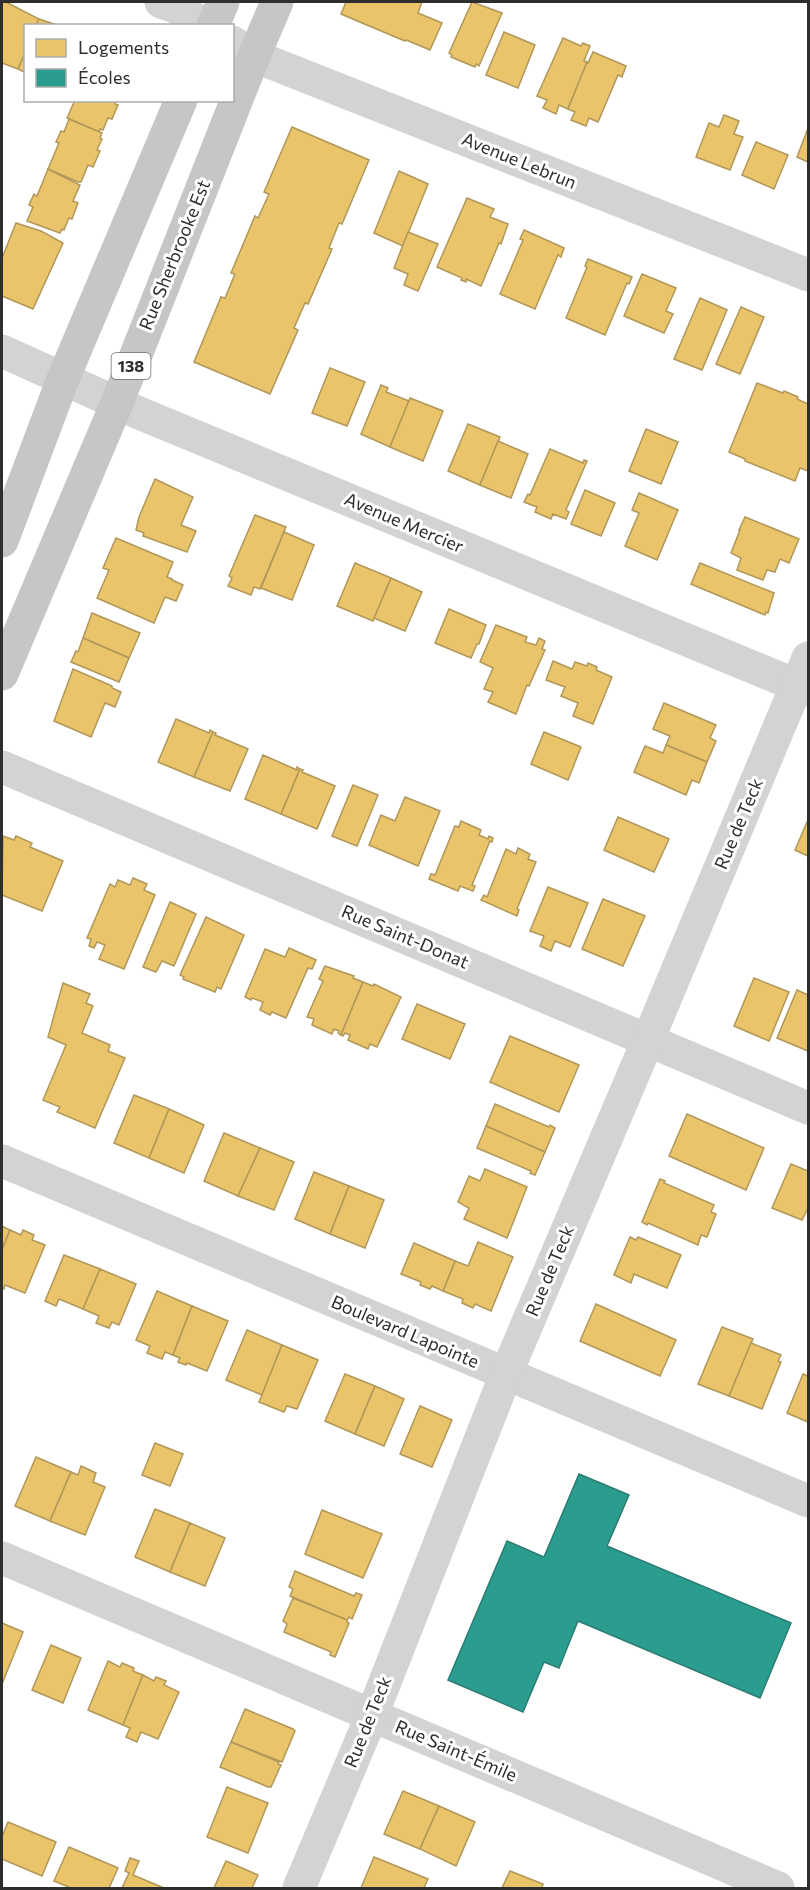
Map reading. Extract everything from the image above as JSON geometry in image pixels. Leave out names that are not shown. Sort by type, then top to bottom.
[{"type":"main road","points":[[214,24],[223,2]]},
{"type":"main road","name":"Rue Sherbrooke Est","points":[[234,74],[243,49],[277,2]]},
{"type":"main road","points":[[2,541],[63,379],[181,102]]},
{"type":"main road","name":"Rue Sherbrooke Est","points":[[2,674],[117,403],[224,102]]},
{"type":"street","points":[[161,2],[175,7],[204,24]]},
{"type":"street","name":"Avenue Lebrun","points":[[243,49],[808,275]]},
{"type":"street","name":"Avenue Mercier","points":[[2,351],[117,403],[805,678]]},
{"type":"street","name":"Rue de Teck","points":[[300,1888],[372,1715],[506,1374],[805,678]]},
{"type":"street","name":"Rue Saint-Donat","points":[[2,766],[808,1108]]},
{"type":"street","name":"Boulevard Lapointe","points":[[2,1161],[808,1501]]},
{"type":"street","name":"Rue Saint-Émile","points":[[2,1558],[778,1888]]},
{"type":"building: Logements","points":[[2,2],[6,2],[39,19],[37,24],[24,24],[24,56],[18,69],[2,63]]},
{"type":"building: Logements","points":[[346,2],[422,2],[418,13],[442,23],[430,50],[341,14]]},
{"type":"building: Logements","points":[[472,2],[502,13],[479,66],[476,64],[475,67],[451,57],[449,53]]},
{"type":"building: Logements","points":[[39,19],[54,24],[37,24]]},
{"type":"building: Logements","points":[[504,32],[535,45],[518,88],[486,75]]},
{"type":"building: Logements","points":[[563,38],[581,46],[583,43],[590,46],[584,61],[587,62],[568,109],[559,105],[556,114],[543,108],[547,100],[537,96]]},
{"type":"building: Logements","points":[[593,52],[626,66],[622,77],[618,75],[598,122],[589,118],[586,126],[571,120],[575,112],[568,109]]},
{"type":"building: Logements","points":[[24,56],[24,72],[18,69]]},
{"type":"building: Logements","points":[[74,102],[116,102],[118,105],[112,119],[108,118],[103,130],[100,129],[99,132],[67,118]]},
{"type":"building: Logements","points":[[724,115],[739,121],[734,134],[743,137],[730,170],[696,157],[709,123],[719,127]]},
{"type":"building: Logements","points":[[69,119],[102,133],[97,150],[100,151],[93,167],[88,165],[81,182],[48,169],[59,143],[56,142],[61,131],[64,132]]},
{"type":"building: Logements","points":[[292,127],[369,160],[342,224],[339,223],[329,248],[332,249],[308,304],[305,303],[294,328],[298,330],[270,394],[194,362],[221,297],[225,298],[235,274],[231,273],[255,216],[258,218],[269,194],[264,192]]},
{"type":"building: Logements","points":[[808,128],[808,162],[797,157]]},
{"type":"building: Logements","points":[[756,142],[788,155],[774,189],[742,175]]},
{"type":"building: Logements","points":[[48,169],[80,185],[73,201],[78,203],[72,219],[69,218],[64,230],[62,229],[60,233],[27,221],[33,207],[29,205],[34,194],[37,196]]},
{"type":"building: Logements","points":[[399,171],[428,184],[403,246],[374,233]]},
{"type":"building: Logements","points":[[467,198],[494,209],[490,217],[508,224],[481,286],[466,279],[466,282],[461,280],[462,278],[437,267]]},
{"type":"building: Logements","points":[[16,223],[41,231],[63,243],[33,309],[2,296],[2,258]]},
{"type":"building: Logements","points":[[524,230],[564,248],[561,257],[558,255],[535,309],[500,294],[523,240],[520,239]]},
{"type":"building: Logements","points":[[408,232],[438,244],[418,291],[404,285],[408,274],[394,268]]},
{"type":"building: Logements","points":[[588,259],[632,277],[629,284],[627,283],[605,335],[566,318],[587,267],[585,266]]},
{"type":"building: Logements","points":[[642,274],[676,288],[666,311],[673,314],[664,333],[624,316]]},
{"type":"building: Logements","points":[[700,298],[727,310],[702,370],[674,359]]},
{"type":"building: Logements","points":[[741,307],[764,317],[740,374],[716,364]]},
{"type":"building: Logements","points":[[330,368],[365,382],[347,426],[312,413]]},
{"type":"building: Logements","points":[[757,383],[783,393],[784,391],[808,404],[808,471],[800,468],[795,481],[745,461],[729,452]]},
{"type":"building: Logements","points":[[381,385],[388,388],[386,392],[409,401],[390,447],[361,434]]},
{"type":"building: Logements","points":[[410,398],[443,411],[423,461],[390,447]]},
{"type":"building: Logements","points":[[468,424],[500,437],[480,485],[448,471]]},
{"type":"building: Logements","points":[[646,429],[678,442],[661,484],[629,471]]},
{"type":"building: Logements","points":[[498,441],[528,454],[511,498],[480,485]]},
{"type":"building: Logements","points":[[550,449],[583,463],[584,460],[587,461],[566,510],[569,512],[566,519],[553,514],[551,519],[535,512],[537,507],[524,502],[528,494],[530,495]]},
{"type":"building: Logements","points":[[155,479],[193,497],[181,525],[196,531],[187,552],[143,536],[144,533],[136,530]]},
{"type":"building: Logements","points":[[585,490],[615,503],[601,536],[571,524]]},
{"type":"building: Logements","points":[[639,493],[678,510],[657,560],[625,546],[639,513],[632,510]]},
{"type":"building: Logements","points":[[255,515],[286,527],[260,589],[254,587],[251,595],[228,586],[232,578],[229,576]]},
{"type":"building: Logements","points":[[745,517],[799,539],[789,563],[780,559],[775,572],[767,570],[763,580],[737,570],[741,558],[731,553]]},
{"type":"building: Logements","points":[[284,532],[314,545],[292,600],[261,588]]},
{"type":"building: Logements","points":[[116,538],[173,562],[167,577],[183,585],[176,601],[165,597],[154,623],[97,598],[109,570],[103,568]]},
{"type":"building: Logements","points":[[355,563],[391,578],[373,621],[337,606]]},
{"type":"building: Logements","points":[[700,563],[774,593],[768,613],[766,612],[765,615],[691,584]]},
{"type":"building: Logements","points":[[391,578],[422,592],[405,631],[374,618]]},
{"type":"building: Logements","points":[[449,609],[486,625],[471,658],[435,643]]},
{"type":"building: Logements","points":[[92,613],[140,633],[129,658],[83,638]]},
{"type":"building: Logements","points":[[496,625],[527,637],[525,642],[536,645],[539,638],[545,641],[542,649],[545,650],[529,686],[527,685],[516,714],[488,702],[493,692],[484,689],[493,668],[480,662]]},
{"type":"building: Logements","points":[[83,638],[129,658],[119,682],[71,662]]},
{"type":"building: Logements","points":[[553,661],[572,669],[575,662],[587,666],[588,663],[597,667],[596,670],[612,677],[593,724],[573,716],[578,703],[561,696],[565,687],[546,680]]},
{"type":"building: Logements","points":[[73,669],[121,692],[115,707],[105,703],[91,737],[54,721]]},
{"type":"building: Logements","points":[[664,703],[716,725],[710,738],[716,741],[707,762],[666,745],[670,736],[653,729]]},
{"type":"building: Logements","points":[[176,719],[209,733],[210,730],[213,732],[194,777],[158,762]]},
{"type":"building: Logements","points":[[213,732],[216,733],[215,735],[248,749],[230,791],[194,777]]},
{"type":"building: Logements","points":[[544,732],[581,747],[568,780],[531,764]]},
{"type":"building: Logements","points":[[666,745],[707,762],[699,783],[692,780],[686,795],[634,772],[645,746],[663,753]]},
{"type":"building: Logements","points":[[263,755],[297,770],[297,767],[300,769],[281,814],[245,799]]},
{"type":"building: Logements","points":[[300,769],[303,770],[302,772],[335,786],[317,829],[281,814]]},
{"type":"building: Logements","points":[[353,785],[378,795],[357,846],[332,836]]},
{"type":"building: Logements","points":[[405,797],[440,811],[418,866],[369,845],[381,815],[395,821]]},
{"type":"building: Logements","points":[[618,817],[669,839],[654,872],[604,850]]},
{"type":"building: Logements","points":[[461,821],[481,830],[479,835],[488,839],[489,836],[493,838],[472,885],[475,886],[473,891],[460,886],[458,891],[429,879],[431,874],[435,875],[455,826],[459,827]]},
{"type":"building: Logements","points":[[808,823],[808,856],[795,850]]},
{"type":"building: Logements","points":[[3,836],[14,840],[16,836],[32,843],[30,847],[63,861],[42,911],[2,895]]},
{"type":"building: Logements","points":[[518,848],[530,854],[528,859],[536,862],[517,909],[519,910],[517,916],[481,900],[484,895],[487,897],[506,849],[516,854]]},
{"type":"building: Logements","points":[[133,878],[147,884],[144,890],[155,895],[124,969],[99,959],[105,945],[97,942],[94,948],[89,946],[91,939],[87,938],[110,884],[115,887],[118,880],[130,885]]},
{"type":"building: Logements","points":[[548,887],[588,903],[570,947],[555,941],[551,951],[540,946],[544,936],[530,931]]},
{"type":"building: Logements","points":[[603,899],[645,916],[623,966],[582,949]]},
{"type":"building: Logements","points":[[170,902],[196,914],[174,966],[162,961],[156,972],[143,967]]},
{"type":"building: Logements","points":[[206,917],[244,935],[221,989],[217,987],[215,992],[183,979],[184,977],[180,975]]},
{"type":"building: Logements","points":[[289,948],[316,960],[312,969],[308,968],[286,1018],[272,1012],[270,1015],[260,1010],[263,1002],[245,997],[265,949],[285,957]]},
{"type":"building: Logements","points":[[325,966],[354,976],[353,978],[363,982],[341,1035],[334,1029],[332,1034],[312,1025],[314,1019],[307,1017],[323,981],[319,979]]},
{"type":"building: Logements","points":[[754,978],[789,992],[769,1041],[734,1026]]},
{"type":"building: Logements","points":[[363,982],[373,986],[374,984],[401,997],[377,1047],[370,1044],[368,1049],[348,1040],[350,1035],[345,1033],[341,1035]]},
{"type":"building: Logements","points":[[63,983],[90,994],[86,1003],[93,1006],[82,1033],[110,1045],[108,1051],[125,1058],[95,1128],[57,1112],[60,1107],[43,1100],[66,1045],[48,1037]]},
{"type":"building: Logements","points":[[797,990],[808,995],[808,1051],[777,1038]]},
{"type":"building: Logements","points":[[417,1004],[465,1024],[450,1059],[402,1039]]},
{"type":"building: Logements","points":[[510,1036],[579,1065],[559,1112],[490,1082]]},
{"type":"building: Logements","points":[[134,1095],[169,1109],[149,1158],[114,1143]]},
{"type":"building: Logements","points":[[495,1104],[555,1128],[545,1152],[486,1126]]},
{"type":"building: Logements","points":[[169,1109],[204,1125],[184,1173],[149,1158]]},
{"type":"building: Logements","points":[[687,1114],[764,1148],[746,1190],[669,1156]]},
{"type":"building: Logements","points":[[486,1126],[545,1152],[535,1175],[530,1173],[531,1171],[477,1148]]},
{"type":"building: Logements","points":[[224,1133],[260,1148],[238,1196],[204,1181]]},
{"type":"building: Logements","points":[[260,1148],[294,1162],[274,1210],[238,1196]]},
{"type":"building: Logements","points":[[791,1164],[808,1171],[808,1208],[802,1220],[772,1208]]},
{"type":"building: Logements","points":[[485,1169],[527,1187],[507,1238],[464,1219],[469,1208],[458,1202],[469,1176],[480,1181]]},
{"type":"building: Logements","points":[[314,1172],[349,1186],[330,1234],[295,1219]]},
{"type":"building: Logements","points":[[660,1179],[665,1181],[664,1183],[714,1205],[711,1212],[716,1214],[707,1237],[701,1235],[698,1245],[642,1222]]},
{"type":"building: Logements","points":[[349,1186],[384,1200],[365,1248],[330,1234]]},
{"type":"building: Logements","points":[[2,1226],[10,1230],[2,1250]]},
{"type":"building: Logements","points":[[10,1230],[21,1235],[23,1230],[34,1235],[32,1240],[45,1245],[25,1293],[5,1285],[4,1289],[2,1288],[2,1250]]},
{"type":"building: Logements","points":[[630,1237],[636,1240],[638,1237],[681,1255],[667,1288],[634,1274],[631,1283],[614,1275]]},
{"type":"building: Logements","points":[[478,1242],[513,1257],[491,1311],[475,1304],[473,1308],[462,1303],[463,1299],[443,1291],[455,1261],[468,1266]]},
{"type":"building: Logements","points":[[414,1243],[455,1261],[443,1291],[432,1286],[430,1289],[420,1285],[421,1282],[401,1274]]},
{"type":"building: Logements","points":[[64,1255],[100,1269],[83,1309],[59,1299],[56,1306],[45,1301]]},
{"type":"building: Logements","points":[[100,1269],[136,1284],[119,1325],[112,1322],[109,1328],[96,1323],[99,1316],[83,1309]]},
{"type":"building: Logements","points":[[157,1291],[192,1306],[173,1355],[165,1352],[162,1359],[147,1353],[150,1346],[136,1340]]},
{"type":"building: Logements","points":[[596,1304],[676,1340],[660,1376],[580,1341]]},
{"type":"building: Logements","points":[[192,1306],[228,1321],[207,1371],[178,1362],[180,1358],[173,1355]]},
{"type":"building: Logements","points":[[722,1327],[753,1339],[729,1396],[698,1384]]},
{"type":"building: Logements","points":[[247,1330],[282,1345],[262,1395],[226,1380]]},
{"type":"building: Logements","points":[[751,1343],[781,1355],[778,1361],[781,1362],[762,1409],[729,1396]]},
{"type":"building: Logements","points":[[282,1345],[318,1360],[297,1409],[287,1406],[284,1412],[259,1402]]},
{"type":"building: Logements","points":[[345,1374],[375,1386],[355,1434],[325,1421]]},
{"type":"building: Logements","points":[[803,1374],[808,1376],[808,1422],[787,1413]]},
{"type":"building: Logements","points":[[375,1386],[404,1399],[384,1446],[355,1434]]},
{"type":"building: Logements","points":[[420,1406],[452,1420],[432,1467],[400,1454]]},
{"type":"building: Logements","points":[[155,1443],[183,1454],[170,1486],[142,1475]]},
{"type":"building: Logements","points":[[36,1457],[71,1472],[50,1521],[15,1506]]},
{"type":"building: Logements","points":[[81,1466],[96,1473],[93,1482],[105,1487],[85,1535],[50,1521],[71,1472],[78,1475]]},
{"type":"building: Logements","points":[[155,1509],[190,1523],[170,1572],[135,1557]]},
{"type":"building: Logements","points":[[322,1510],[382,1534],[363,1578],[305,1554]]},
{"type":"building: Logements","points":[[190,1523],[225,1538],[205,1586],[170,1572]]},
{"type":"building: Logements","points":[[295,1571],[354,1596],[356,1593],[362,1595],[352,1619],[349,1617],[347,1620],[290,1596],[293,1589],[289,1587]]},
{"type":"building: Logements","points":[[293,1598],[347,1620],[349,1623],[335,1657],[330,1655],[331,1652],[284,1632],[287,1624],[283,1621]]},
{"type":"building: Logements","points":[[2,1623],[23,1632],[2,1684]]},
{"type":"building: Logements","points":[[51,1645],[81,1658],[63,1703],[32,1690]]},
{"type":"building: Logements","points":[[108,1661],[120,1667],[122,1663],[143,1675],[123,1725],[88,1710]]},
{"type":"building: Logements","points":[[143,1675],[154,1681],[156,1677],[166,1681],[164,1685],[179,1692],[158,1739],[141,1732],[137,1742],[126,1737],[130,1728],[123,1725]]},
{"type":"building: Logements","points":[[245,1709],[295,1731],[282,1762],[231,1742]]},
{"type":"building: Logements","points":[[231,1742],[279,1762],[278,1764],[281,1765],[271,1787],[220,1767]]},
{"type":"building: Logements","points":[[227,1787],[268,1803],[248,1853],[207,1837]]},
{"type":"building: Logements","points":[[403,1791],[439,1806],[420,1849],[384,1834]]},
{"type":"building: Logements","points":[[439,1806],[475,1822],[456,1866],[420,1849]]},
{"type":"building: Logements","points":[[8,1822],[56,1842],[42,1876],[2,1859],[2,1837]]},
{"type":"building: Logements","points":[[69,1847],[118,1868],[109,1888],[71,1888],[54,1881]]},
{"type":"building: Logements","points":[[374,1857],[428,1879],[424,1888],[361,1888]]},
{"type":"building: Logements","points":[[130,1858],[139,1861],[133,1875],[164,1888],[122,1888],[129,1873],[125,1871]]},
{"type":"building: Logements","points":[[226,1861],[258,1875],[252,1888],[214,1888]]},
{"type":"building: Logements","points":[[510,1871],[543,1884],[542,1888],[502,1888]]},
{"type":"building: Écoles","points":[[579,1474],[629,1495],[607,1546],[791,1623],[760,1698],[578,1621],[559,1668],[544,1662],[523,1712],[448,1680],[507,1541],[544,1557]]}]
